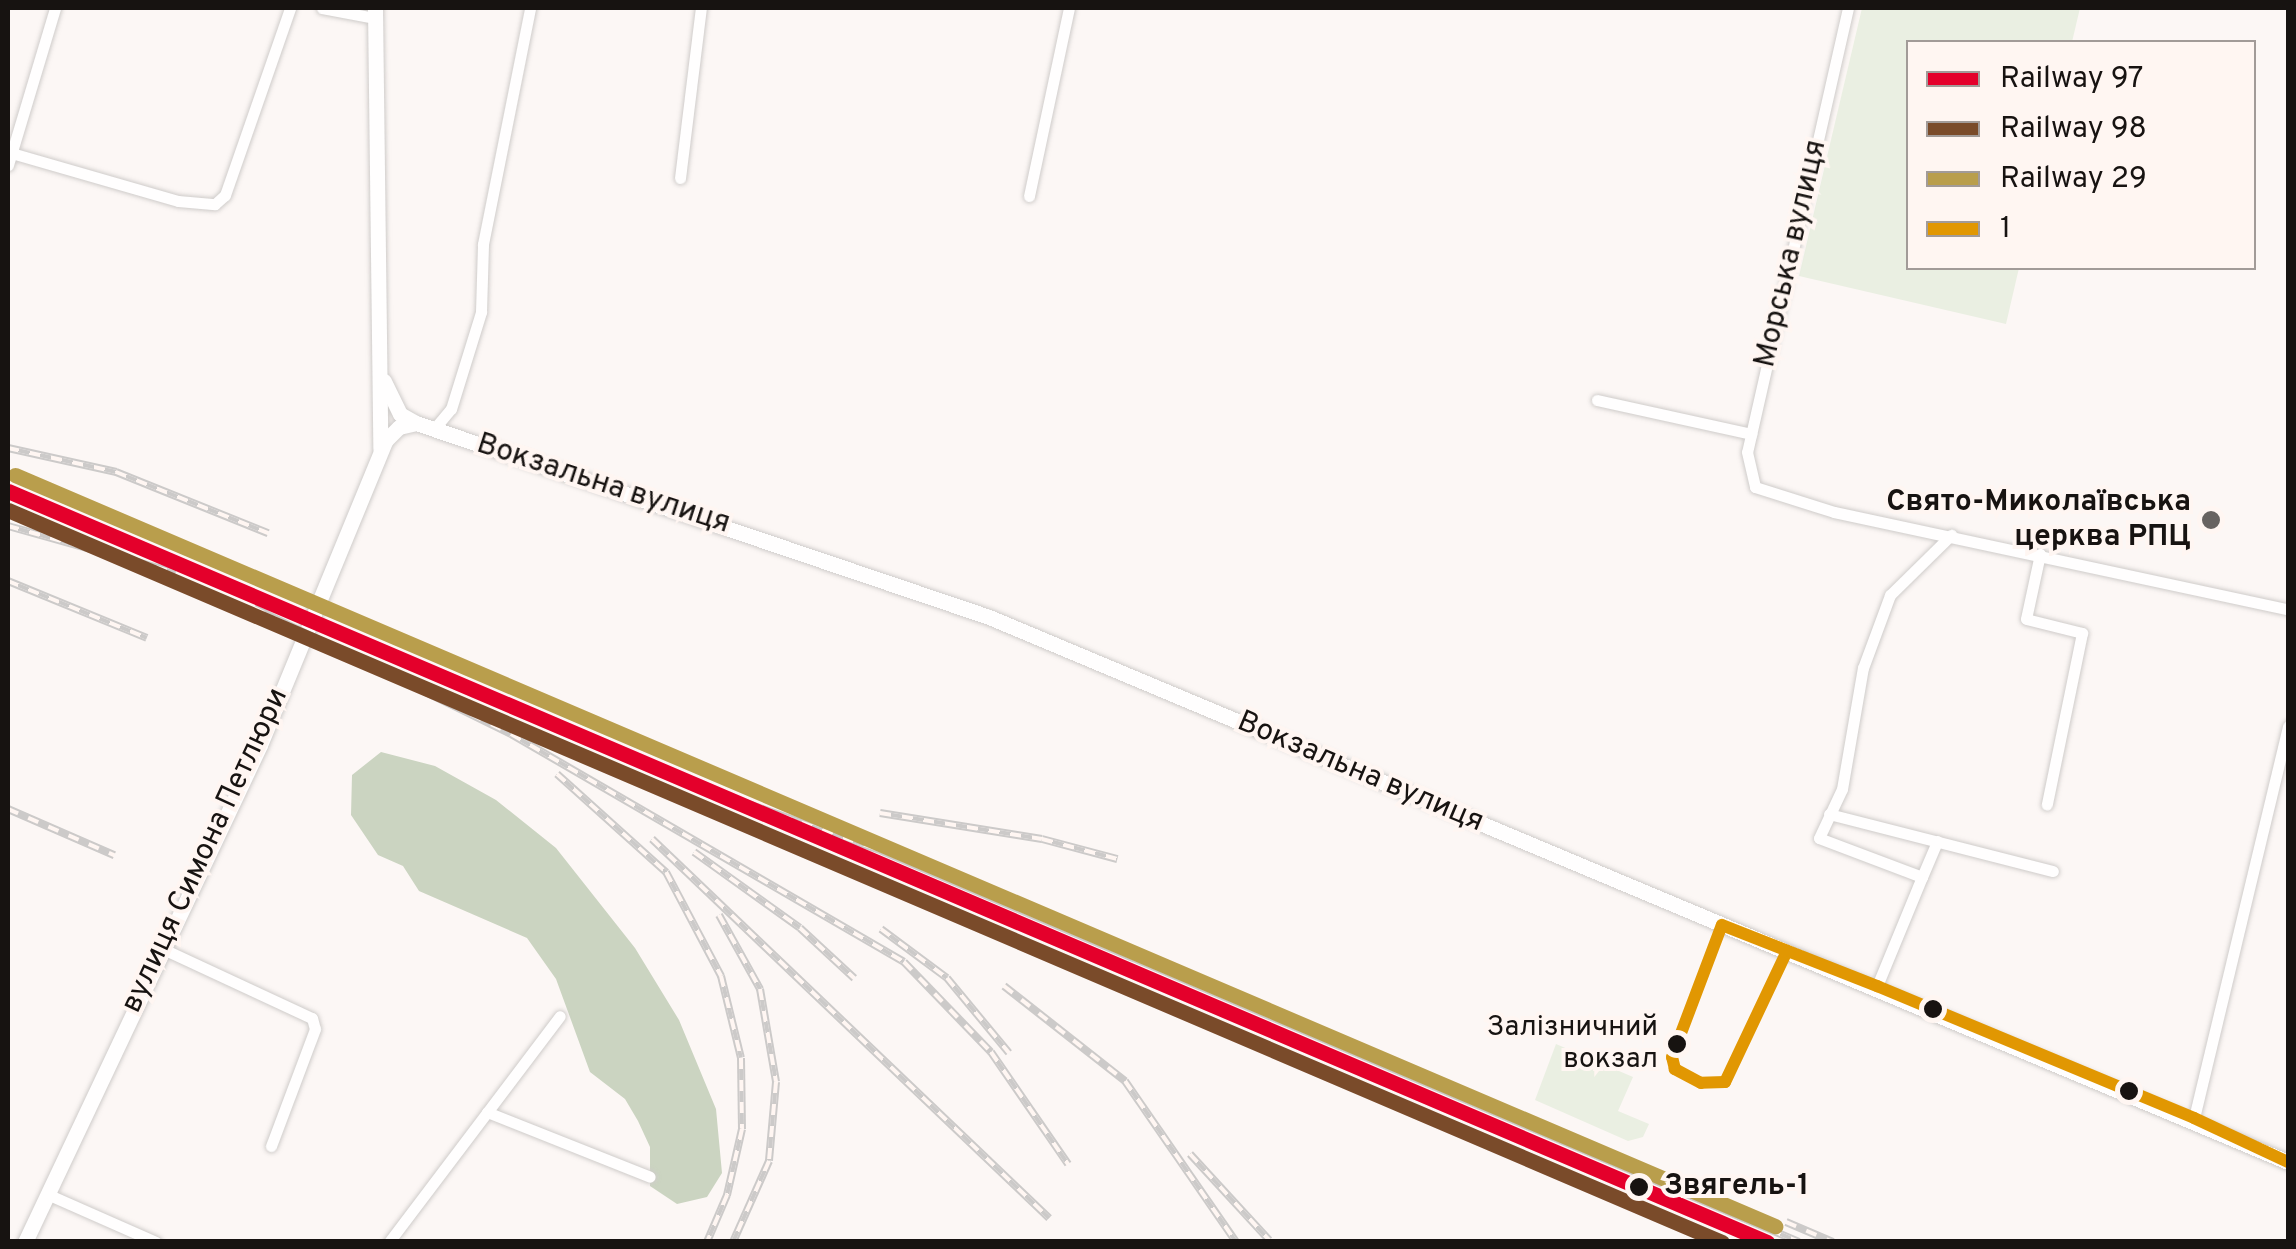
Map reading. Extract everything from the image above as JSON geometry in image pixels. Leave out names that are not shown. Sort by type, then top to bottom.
[{"type":"street","points":[[55,8],[9,156],[178,201],[215,204],[225,195],[290,8]]},
{"type":"street","points":[[322,8],[375,13],[384,381],[378,456]]},
{"type":"street","points":[[434,429],[452,408],[476,335],[484,244],[530,8]]},
{"type":"street","points":[[680,178],[701,8]]},
{"type":"street","points":[[1028,196],[1070,8]]},
{"type":"street","name":"Морська вулиця","points":[[1848,8],[1751,434],[1748,474],[1766,494],[1951,535]]},
{"type":"street","points":[[384,381],[400,414],[416,423]]},
{"type":"street","points":[[1598,400],[1751,434]]},
{"type":"street","points":[[378,456],[399,427],[416,423]]},
{"type":"street","name":"Вокзальна вулиця","points":[[416,423],[947,600],[2194,1118],[2288,1162]]},
{"type":"street","name":"вулиця Симона Петлюри","points":[[25,1242],[160,948],[260,745],[378,456]]},
{"type":"street","points":[[1922,876],[1819,838],[1842,789],[1863,668],[1890,595],[1951,535],[2288,609]]},
{"type":"street","points":[[2040,554],[2026,619],[2082,633],[2047,804]]},
{"type":"street","points":[[2194,1118],[2288,726]]},
{"type":"street","points":[[1829,814],[2052,871]]},
{"type":"street","points":[[1877,986],[1938,841]]},
{"type":"street","points":[[160,948],[312,1018],[315,1029],[271,1146]]},
{"type":"street","points":[[389,1242],[560,1016]]},
{"type":"street","points":[[488,1112],[650,1178]]},
{"type":"street","points":[[47,1194],[156,1242]]},
{"type":"shaded area","points":[[1862,8],[2080,8],[2072,40],[1906,40],[1906,270],[2019,270],[2006,324],[1799,276]]},
{"type":"shaded area","points":[[1556,1044],[1633,1077],[1618,1111],[1649,1124],[1643,1137],[1628,1141],[1535,1100]]},
{"type":"green space","points":[[381,752],[435,766],[496,800],[556,848],[635,948],[679,1020],[716,1109],[722,1173],[707,1197],[677,1204],[650,1186],[650,1147],[638,1121],[625,1099],[590,1072],[556,979],[527,938],[419,891],[403,866],[378,855],[351,815],[352,775]]},
{"type":"railway","points":[[8,448],[116,472],[268,533]]},
{"type":"railway","points":[[8,526],[176,573]]},
{"type":"railway","points":[[8,581],[147,638]]},
{"type":"railway","points":[[254,608],[511,734],[904,962],[991,1052],[1068,1164]]},
{"type":"railway","points":[[557,774],[666,872],[721,976],[741,1058],[742,1129],[727,1195],[707,1242]]},
{"type":"railway","points":[[677,779],[880,850],[1799,1242]]},
{"type":"railway","points":[[8,809],[114,855]]},
{"type":"railway","points":[[880,813],[1042,839],[1117,859]]},
{"type":"railway","points":[[652,839],[1049,1218]]},
{"type":"railway","points":[[694,852],[800,928],[854,978]]},
{"type":"railway","points":[[719,915],[760,989],[776,1082],[769,1161],[733,1242]]},
{"type":"railway","points":[[881,929],[947,978],[1009,1053]]},
{"type":"railway","points":[[1004,986],[1125,1081],[1236,1242]]},
{"type":"railway","points":[[1190,1154],[1269,1240]]},
{"type":"railway","points":[[1786,1222],[1833,1242]]},
{"type":"rail line","name":"29","points":[[15,475],[1775,1226]]},
{"type":"rail line","name":"97","points":[[8,491],[1767,1242]]},
{"type":"rail line","name":"98","points":[[8,510],[1722,1242]]},
{"type":"transit line","name":"1","points":[[1787,951],[1725,1082],[1701,1083],[1675,1069],[1672,1057],[1722,925],[1877,986],[2194,1118],[2288,1162]]},
{"type":"place","name":"Свято-Миколаївська церква РПЦ","points":[[2211,520]]},
{"type":"place","name":"Залізничний вокзал","points":[[1677,1044]]},
{"type":"place","name":"Звягель-1","points":[[1639,1187]]}]
